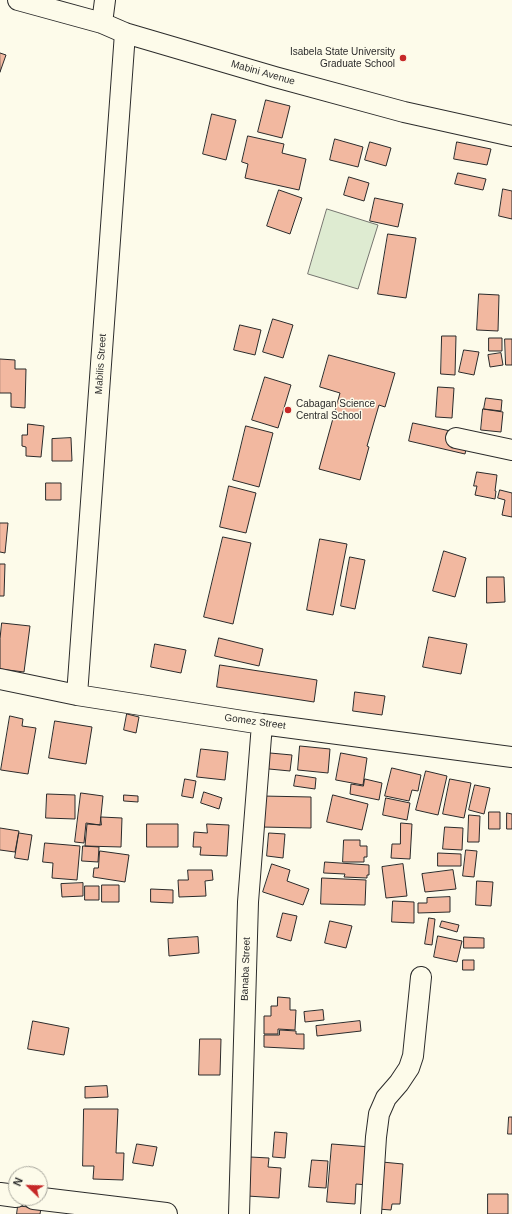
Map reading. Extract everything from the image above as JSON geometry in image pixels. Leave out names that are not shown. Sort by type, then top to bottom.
[{"type":"main road","points":[[48,1200],[166,1214]]},
{"type":"street","name":"Mabini Avenue","points":[[18,0],[102,23],[125,33],[275,77],[396,110],[512,136]]},
{"type":"street","points":[[102,23],[105,0]]},
{"type":"street","name":"Mabilis Street","points":[[77,695],[125,33]]},
{"type":"street","points":[[456,438],[512,450]]},
{"type":"street","name":"Gomez Street","points":[[0,679],[77,695],[262,724],[512,757]]},
{"type":"street","name":"Banaba Street","points":[[238,1214],[248,902],[262,724]]},
{"type":"street","points":[[371,1214],[379,1114],[386,1098],[400,1083],[409,1068],[413,1056],[421,977]]},
{"type":"green space","points":[[327,209],[378,225],[358,289],[308,274]]},
{"type":"building","points":[[0,53],[6,55],[0,72]]},
{"type":"building","points":[[266,100],[290,106],[282,138],[258,132]]},
{"type":"building","points":[[212,114],[236,120],[226,160],[203,154]]},
{"type":"building","points":[[248,136],[284,144],[282,153],[306,159],[299,190],[245,178],[248,164],[242,162]]},
{"type":"building","points":[[335,139],[363,147],[358,167],[330,160]]},
{"type":"building","points":[[370,142],[391,148],[386,166],[365,160]]},
{"type":"building","points":[[457,142],[491,149],[487,165],[454,159]]},
{"type":"building","points":[[458,173],[486,179],[483,190],[455,184]]},
{"type":"building","points":[[349,177],[369,183],[364,201],[344,195]]},
{"type":"building","points":[[503,189],[512,191],[512,219],[499,216]]},
{"type":"building","points":[[279,190],[302,198],[290,234],[267,226]]},
{"type":"building","points":[[375,198],[403,204],[398,227],[370,221]]},
{"type":"building","points":[[388,234],[416,238],[406,298],[378,294]]},
{"type":"building","points":[[479,294],[499,295],[498,331],[477,330]]},
{"type":"building","points":[[273,319],[293,325],[283,358],[263,352]]},
{"type":"building","points":[[240,325],[261,330],[255,355],[234,350]]},
{"type":"building","points":[[442,336],[456,336],[455,375],[441,374]]},
{"type":"building","points":[[489,338],[502,338],[502,351],[489,351]]},
{"type":"building","points":[[505,339],[512,339],[512,365],[506,365]]},
{"type":"building","points":[[464,350],[479,352],[474,375],[459,372]]},
{"type":"building","points":[[501,353],[503,365],[490,367],[488,355]]},
{"type":"building","points":[[329,355],[395,373],[385,407],[379,405],[367,446],[369,447],[360,480],[319,469],[340,393],[320,387]]},
{"type":"building","points":[[0,359],[15,360],[15,369],[26,369],[25,408],[11,407],[11,393],[0,393]]},
{"type":"building","points":[[265,377],[291,385],[278,428],[252,420]]},
{"type":"building","points":[[438,387],[454,388],[452,418],[436,417]]},
{"type":"building","points":[[486,398],[502,400],[501,411],[484,409]]},
{"type":"building","points":[[483,409],[503,412],[501,432],[481,430]]},
{"type":"building","points":[[413,423],[469,435],[465,454],[409,441]]},
{"type":"building","points":[[28,424],[44,426],[41,457],[26,456],[26,447],[22,446],[22,435],[27,435]]},
{"type":"building","points":[[246,426],[273,433],[259,487],[233,480]]},
{"type":"building","points":[[71,438],[72,461],[52,461],[52,439]]},
{"type":"building","points":[[477,472],[497,475],[495,499],[475,495],[477,486],[474,486]]},
{"type":"building","points":[[46,483],[61,483],[61,500],[46,500]]},
{"type":"building","points":[[229,486],[256,493],[246,533],[220,527]]},
{"type":"building","points":[[500,490],[512,493],[512,517],[502,515],[505,500],[498,498]]},
{"type":"building","points":[[0,523],[8,523],[5,553],[0,552]]},
{"type":"building","points":[[223,537],[251,543],[233,624],[204,617]]},
{"type":"building","points":[[320,539],[347,544],[333,615],[307,610]]},
{"type":"building","points":[[444,551],[466,558],[455,597],[433,591]]},
{"type":"building","points":[[350,557],[365,560],[355,609],[341,606]]},
{"type":"building","points":[[0,564],[5,564],[4,596],[0,596]]},
{"type":"building","points":[[487,577],[504,577],[505,602],[487,603]]},
{"type":"building","points":[[2,623],[30,626],[24,672],[0,669],[0,639]]},
{"type":"building","points":[[429,637],[467,644],[461,674],[423,667]]},
{"type":"building","points":[[219,638],[263,649],[259,666],[215,656]]},
{"type":"building","points":[[155,644],[186,650],[181,673],[151,667]]},
{"type":"building","points":[[220,665],[317,680],[314,702],[217,687]]},
{"type":"building","points":[[355,692],[385,696],[382,715],[353,711]]},
{"type":"building","points":[[127,714],[139,717],[136,733],[124,730]]},
{"type":"building","points":[[10,716],[23,719],[22,726],[36,728],[28,774],[1,770]]},
{"type":"building","points":[[55,721],[92,727],[86,764],[49,758]]},
{"type":"building","points":[[300,746],[330,749],[328,773],[298,770]]},
{"type":"building","points":[[201,749],[228,752],[225,780],[197,777]]},
{"type":"building","points":[[270,753],[292,755],[290,771],[269,769]]},
{"type":"building","points":[[341,753],[367,758],[363,785],[336,780]]},
{"type":"building","points":[[392,768],[421,775],[418,791],[412,790],[409,801],[385,796]]},
{"type":"building","points":[[426,771],[447,776],[438,815],[416,810]]},
{"type":"building","points":[[296,775],[316,778],[315,789],[294,786]]},
{"type":"building","points":[[185,779],[196,781],[193,798],[182,796]]},
{"type":"building","points":[[365,779],[382,783],[379,800],[350,794],[351,784],[363,786]]},
{"type":"building","points":[[450,779],[471,783],[464,818],[443,814]]},
{"type":"building","points":[[475,785],[490,788],[484,814],[469,810]]},
{"type":"building","points":[[204,792],[222,798],[219,809],[201,803]]},
{"type":"building","points":[[81,793],[103,796],[100,825],[86,823],[84,843],[75,842]]},
{"type":"building","points":[[47,794],[75,795],[75,819],[46,818]]},
{"type":"building","points":[[124,795],[138,796],[138,802],[124,801]]},
{"type":"building","points":[[333,795],[368,804],[362,830],[327,822]]},
{"type":"building","points":[[262,796],[311,797],[311,828],[261,827]]},
{"type":"building","points":[[386,798],[410,803],[407,820],[383,815]]},
{"type":"building","points":[[489,812],[500,812],[500,829],[489,829]]},
{"type":"building","points":[[507,813],[512,814],[512,829],[507,829]]},
{"type":"building","points":[[469,815],[480,816],[479,842],[468,842]]},
{"type":"building","points":[[101,817],[122,818],[121,847],[85,846],[87,824],[101,825]]},
{"type":"building","points":[[401,823],[412,824],[410,859],[391,858],[392,844],[400,844]]},
{"type":"building","points":[[147,824],[178,824],[178,847],[147,847]]},
{"type":"building","points":[[207,824],[229,825],[227,856],[200,855],[201,847],[193,847],[194,832],[207,833]]},
{"type":"building","points":[[445,827],[463,828],[462,850],[443,849]]},
{"type":"building","points":[[0,828],[19,831],[15,852],[0,850]]},
{"type":"building","points":[[19,833],[32,835],[28,860],[15,858]]},
{"type":"building","points":[[269,833],[285,834],[283,858],[267,856]]},
{"type":"building","points":[[344,840],[360,840],[360,846],[367,846],[367,857],[364,857],[364,862],[343,862]]},
{"type":"building","points":[[45,843],[80,846],[77,880],[52,878],[53,863],[43,862]]},
{"type":"building","points":[[83,846],[99,847],[98,862],[82,861]]},
{"type":"building","points":[[466,850],[477,851],[474,877],[463,876]]},
{"type":"building","points":[[100,851],[129,855],[125,882],[93,877],[94,868],[98,868]]},
{"type":"building","points":[[438,853],[461,854],[461,866],[438,866]]},
{"type":"building","points":[[325,862],[369,865],[369,875],[367,875],[367,878],[344,877],[345,874],[324,873]]},
{"type":"building","points":[[272,864],[290,870],[287,881],[309,889],[303,905],[263,892]]},
{"type":"building","points":[[403,864],[407,896],[386,898],[382,867]]},
{"type":"building","points":[[188,870],[212,870],[213,880],[205,881],[206,896],[179,897],[178,880],[188,880]]},
{"type":"building","points":[[453,870],[456,889],[425,892],[422,874]]},
{"type":"building","points":[[322,878],[366,880],[365,905],[321,904]]},
{"type":"building","points":[[477,881],[493,882],[491,906],[476,905]]},
{"type":"building","points":[[83,883],[83,896],[62,897],[61,884]]},
{"type":"building","points":[[102,885],[119,885],[119,902],[102,902]]},
{"type":"building","points":[[85,886],[99,886],[99,900],[85,900]]},
{"type":"building","points":[[151,889],[173,890],[173,903],[151,902]]},
{"type":"building","points":[[450,897],[450,912],[418,913],[418,903],[427,903],[427,898]]},
{"type":"building","points":[[393,901],[414,902],[414,923],[392,922]]},
{"type":"building","points":[[283,913],[297,916],[291,941],[277,937]]},
{"type":"building","points":[[429,918],[435,919],[432,945],[425,944]]},
{"type":"building","points":[[330,921],[352,926],[346,948],[325,943]]},
{"type":"building","points":[[442,921],[459,925],[457,932],[440,927]]},
{"type":"building","points":[[438,936],[462,941],[457,962],[434,957]]},
{"type":"building","points":[[198,937],[199,953],[169,956],[168,939]]},
{"type":"building","points":[[464,937],[484,938],[484,948],[464,948]]},
{"type":"building","points":[[463,960],[474,960],[474,970],[463,970]]},
{"type":"building","points":[[278,997],[290,998],[290,1010],[296,1010],[295,1030],[278,1029],[278,1034],[264,1034],[264,1016],[271,1016],[271,1006],[277,1006]]},
{"type":"building","points":[[323,1010],[324,1020],[305,1022],[304,1012]]},
{"type":"building","points":[[33,1021],[69,1028],[64,1055],[28,1049]]},
{"type":"building","points":[[360,1021],[361,1031],[317,1036],[316,1026]]},
{"type":"building","points":[[280,1030],[296,1031],[296,1034],[304,1034],[304,1049],[264,1047],[264,1035],[279,1035]]},
{"type":"building","points":[[200,1039],[221,1039],[220,1075],[199,1075]]},
{"type":"building","points":[[107,1086],[108,1097],[85,1098],[85,1087]]},
{"type":"building","points":[[84,1109],[118,1109],[116,1153],[124,1153],[123,1180],[93,1179],[94,1166],[83,1166]]},
{"type":"building","points":[[509,1117],[512,1117],[512,1134],[508,1134]]},
{"type":"building","points":[[275,1132],[287,1133],[285,1158],[273,1157]]},
{"type":"building","points":[[137,1144],[157,1147],[153,1166],[133,1163]]},
{"type":"building","points":[[332,1144],[371,1147],[368,1185],[356,1184],[355,1204],[327,1202]]},
{"type":"building","points":[[250,1157],[269,1158],[268,1167],[281,1168],[279,1198],[247,1196]]},
{"type":"building","points":[[312,1160],[328,1161],[326,1188],[309,1187]]},
{"type":"building","points":[[382,1162],[403,1164],[400,1204],[392,1204],[391,1210],[378,1209]]},
{"type":"building","points":[[488,1194],[508,1194],[508,1214],[488,1214]]},
{"type":"building","points":[[18,1206],[41,1208],[40,1214],[17,1214]]},
{"type":"place","name":"Isabela State University Graduate School","points":[[403,58]]},
{"type":"place","name":"Cabagan Science Central School","points":[[288,410]]}]
